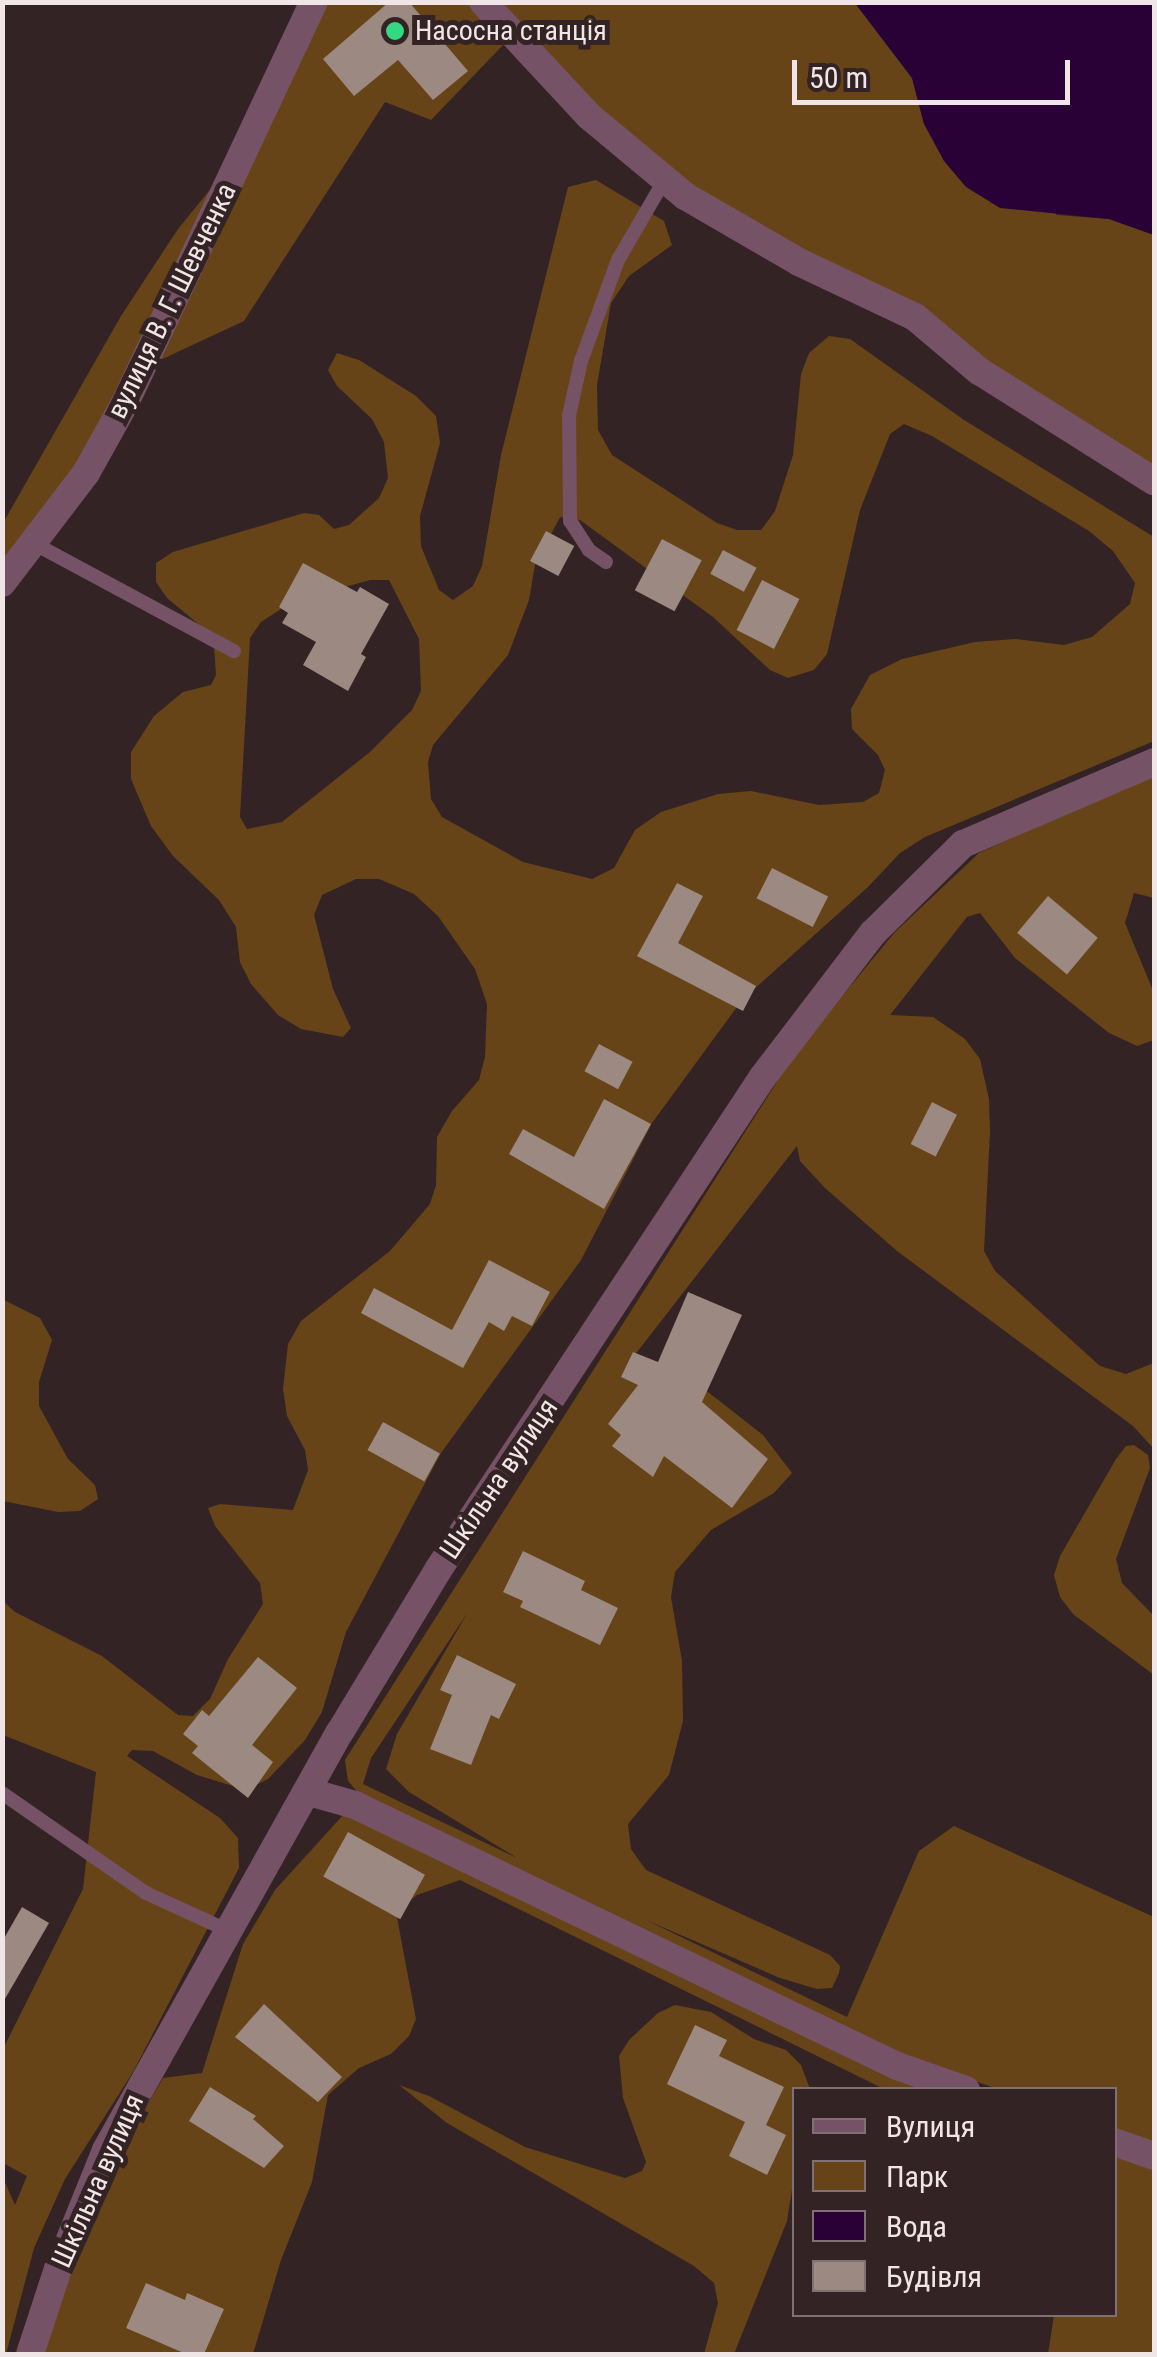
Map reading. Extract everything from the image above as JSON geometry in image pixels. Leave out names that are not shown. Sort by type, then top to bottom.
[{"type":"street","name":"вулиця В. Г. Шевченка","points":[[2,583],[36,544],[86,473],[125,403],[314,2]]},
{"type":"street","points":[[483,2],[589,116],[664,181],[720,219],[915,317],[979,371],[1154,481]]},
{"type":"street","name":"Шкільна вулиця","points":[[30,2354],[58,2268],[106,2150],[308,1792],[438,1570],[762,1078],[872,933],[963,844],[1154,762]]},
{"type":"street","points":[[308,1792],[355,1805],[897,2066],[957,2087]]},
{"type":"street","points":[[1117,2143],[1154,2156]]},
{"type":"lane","points":[[606,562],[589,550],[570,521],[569,416],[581,361],[618,260],[664,181]]},
{"type":"lane","points":[[36,544],[234,651]]},
{"type":"lane","points":[[2,1793],[146,1893],[229,1931]]},
{"type":"green space","points":[[323,3],[468,3],[505,43],[431,120],[385,102],[244,321],[154,363]]},
{"type":"green space","points":[[493,3],[855,3],[912,78],[924,124],[1057,215],[1109,219],[1154,235],[1154,477],[649,161]]},
{"type":"green space","points":[[230,165],[96,445],[3,569],[3,523],[121,316],[178,229]]},
{"type":"green space","points":[[596,180],[664,221],[672,245],[629,276],[611,303],[597,385],[598,430],[612,455],[717,523],[737,530],[761,530],[775,511],[793,455],[801,374],[809,353],[829,336],[850,339],[964,420],[1154,537],[1154,741],[925,837],[900,853],[868,887],[742,1000],[652,1123],[581,1260],[441,1453],[346,1632],[322,1712],[305,1740],[268,1779],[246,1790],[197,1775],[153,1751],[132,1750],[127,1756],[220,1818],[238,1838],[239,1868],[133,2072],[65,2179],[34,2248],[6,2354],[2,2354],[3,2178],[15,2205],[27,2176],[3,2163],[3,2049],[83,1889],[96,1772],[3,1735],[2,1600],[15,1612],[102,1656],[178,1715],[193,1716],[210,1699],[228,1659],[263,1604],[260,1583],[215,1526],[208,1508],[220,1504],[293,1510],[308,1470],[305,1450],[287,1416],[283,1389],[288,1344],[301,1321],[390,1251],[430,1204],[436,1185],[437,1137],[452,1111],[479,1080],[485,1057],[487,1004],[475,969],[438,916],[414,894],[379,879],[356,879],[322,895],[314,915],[333,989],[351,1028],[343,1037],[301,1029],[278,1015],[251,984],[240,962],[236,927],[219,900],[173,856],[151,826],[131,779],[131,752],[154,716],[183,692],[211,685],[216,675],[214,646],[202,627],[167,598],[156,582],[156,563],[173,552],[304,513],[319,515],[334,529],[349,525],[379,498],[388,478],[384,442],[372,419],[337,386],[328,370],[337,353],[359,360],[416,396],[436,416],[440,443],[420,516],[421,546],[439,590],[453,600],[473,586],[482,566],[501,455],[568,187]],"holes":[[[904,424],[932,436],[1089,531],[1113,551],[1135,583],[1130,604],[1092,637],[1064,645],[1015,639],[975,642],[902,659],[870,675],[851,709],[852,729],[878,755],[885,770],[879,793],[863,802],[819,805],[751,791],[718,794],[661,812],[635,830],[614,868],[592,879],[523,862],[442,817],[431,799],[428,762],[433,745],[508,655],[529,600],[535,565],[560,517],[580,520],[713,617],[770,670],[788,678],[814,670],[827,654],[860,510],[890,434]],[[370,580],[389,580],[419,639],[421,691],[412,710],[370,752],[282,822],[247,829],[240,817],[250,638],[261,622],[292,602]]]},
{"type":"green space","points":[[1154,775],[1154,898],[1134,893],[1125,923],[1154,993],[1154,1040],[1137,1046],[1109,1033],[1015,958],[980,913],[967,917],[890,1015],[933,1017],[965,1039],[980,1059],[989,1099],[990,1132],[984,1251],[995,1271],[1100,1366],[1126,1374],[1154,1363],[1154,1449],[1133,1426],[897,1251],[825,1188],[800,1161],[797,1146],[627,1365],[693,1383],[708,1392],[763,1435],[792,1473],[774,1493],[711,1530],[675,1572],[671,1597],[682,1661],[683,1721],[669,1775],[628,1824],[631,1849],[646,1870],[830,1955],[840,1966],[839,1973],[832,1988],[817,1989],[780,1978],[646,1920],[847,2017],[919,1851],[954,1826],[1154,1917],[1154,2143],[1117,2131],[1117,2087],[992,2087],[884,2050],[978,2087],[880,2087],[460,1880],[417,1895],[396,1912],[416,2019],[409,2036],[391,2054],[359,2068],[328,2095],[312,2182],[281,2260],[253,2354],[44,2354],[65,2285],[126,2142],[163,2078],[202,2073],[243,1944],[275,1890],[344,1814],[754,2012],[360,1795],[348,1781],[345,1760],[796,1052],[895,932],[979,853]],"holes":[[[468,1612],[397,1734],[386,1769],[409,1792],[517,1858],[363,1784],[371,1758]]]},
{"type":"green space","points":[[2,1299],[40,1318],[52,1340],[39,1382],[39,1406],[68,1459],[95,1485],[98,1499],[80,1511],[58,1512],[3,1501]]},
{"type":"green space","points":[[1134,1445],[1148,1455],[1150,1468],[1116,1559],[1122,1583],[1154,1616],[1154,1675],[1073,1614],[1060,1597],[1054,1575],[1060,1556],[1116,1459],[1126,1446]]},
{"type":"green space","points":[[675,2005],[711,2012],[754,2039],[786,2050],[801,2065],[809,2087],[792,2087],[792,2190],[787,2221],[734,2354],[704,2354],[718,2303],[714,2283],[694,2266],[447,2123],[399,2085],[429,2096],[525,2147],[625,2178],[642,2171],[646,2162],[623,2098],[619,2056],[629,2040],[658,2013]]},
{"type":"green space","points":[[1117,2139],[1154,2151],[1154,2354],[1048,2354],[1054,2317],[1117,2317]]},
{"type":"water","points":[[855,3],[1154,3],[1154,235],[1109,219],[1000,208],[966,187],[944,161],[924,124],[912,78]]},
{"type":"building","name":"Насосна станція","points":[[389,2],[409,2],[468,71],[433,100],[398,60],[354,96],[323,59]]},
{"type":"building","points":[[546,531],[574,546],[558,576],[530,561]]},
{"type":"building","points":[[662,539],[702,560],[675,611],[635,590]]},
{"type":"building","points":[[723,550],[757,568],[744,592],[710,574]]},
{"type":"building","points":[[303,563],[389,604],[361,654],[366,657],[348,691],[303,665],[316,642],[282,623],[288,613],[279,607]]},
{"type":"building","points":[[762,580],[799,599],[774,649],[737,630]]},
{"type":"building","points":[[772,868],[828,897],[813,927],[757,898]]},
{"type":"building","points":[[677,883],[703,896],[678,943],[756,986],[743,1011],[637,956]]},
{"type":"building","points":[[1048,896],[1098,938],[1067,975],[1017,933]]},
{"type":"building","points":[[599,1044],[633,1062],[618,1089],[584,1071]]},
{"type":"building","points":[[604,1099],[651,1124],[604,1209],[509,1154],[523,1129],[574,1157]]},
{"type":"building","points":[[932,1102],[957,1115],[936,1157],[911,1144]]},
{"type":"building","points":[[489,1260],[550,1292],[532,1326],[512,1316],[504,1331],[489,1322],[463,1368],[361,1313],[374,1288],[452,1330]]},
{"type":"building","points":[[688,1292],[742,1315],[702,1402],[768,1459],[732,1508],[664,1456],[653,1477],[612,1446],[621,1435],[608,1424],[638,1385],[621,1377],[633,1352],[658,1362]]},
{"type":"building","points":[[383,1422],[440,1454],[424,1482],[367,1450]]},
{"type":"building","points":[[523,1551],[585,1581],[581,1590],[618,1608],[600,1645],[520,1607],[523,1601],[503,1592]]},
{"type":"building","points":[[457,1655],[516,1684],[499,1719],[491,1715],[471,1765],[430,1749],[452,1695],[440,1690]]},
{"type":"building","points":[[258,1657],[297,1688],[252,1745],[273,1762],[248,1798],[192,1753],[198,1746],[183,1734],[202,1710],[209,1716]]},
{"type":"building","points":[[348,1832],[425,1875],[400,1919],[323,1877]]},
{"type":"building","points":[[22,1907],[49,1923],[2,2004],[2,1942]]},
{"type":"building","points":[[264,2004],[342,2077],[318,2102],[235,2037]]},
{"type":"building","points":[[695,2025],[727,2040],[719,2056],[784,2087],[766,2125],[786,2135],[767,2175],[729,2156],[745,2122],[667,2084]]},
{"type":"building","points":[[210,2087],[256,2116],[253,2119],[284,2146],[264,2168],[189,2121]]},
{"type":"building","points":[[146,2283],[185,2300],[187,2293],[224,2309],[204,2354],[186,2354],[126,2328]]},
{"type":"place","name":"Насосна станція","points":[[395,31]]}]
